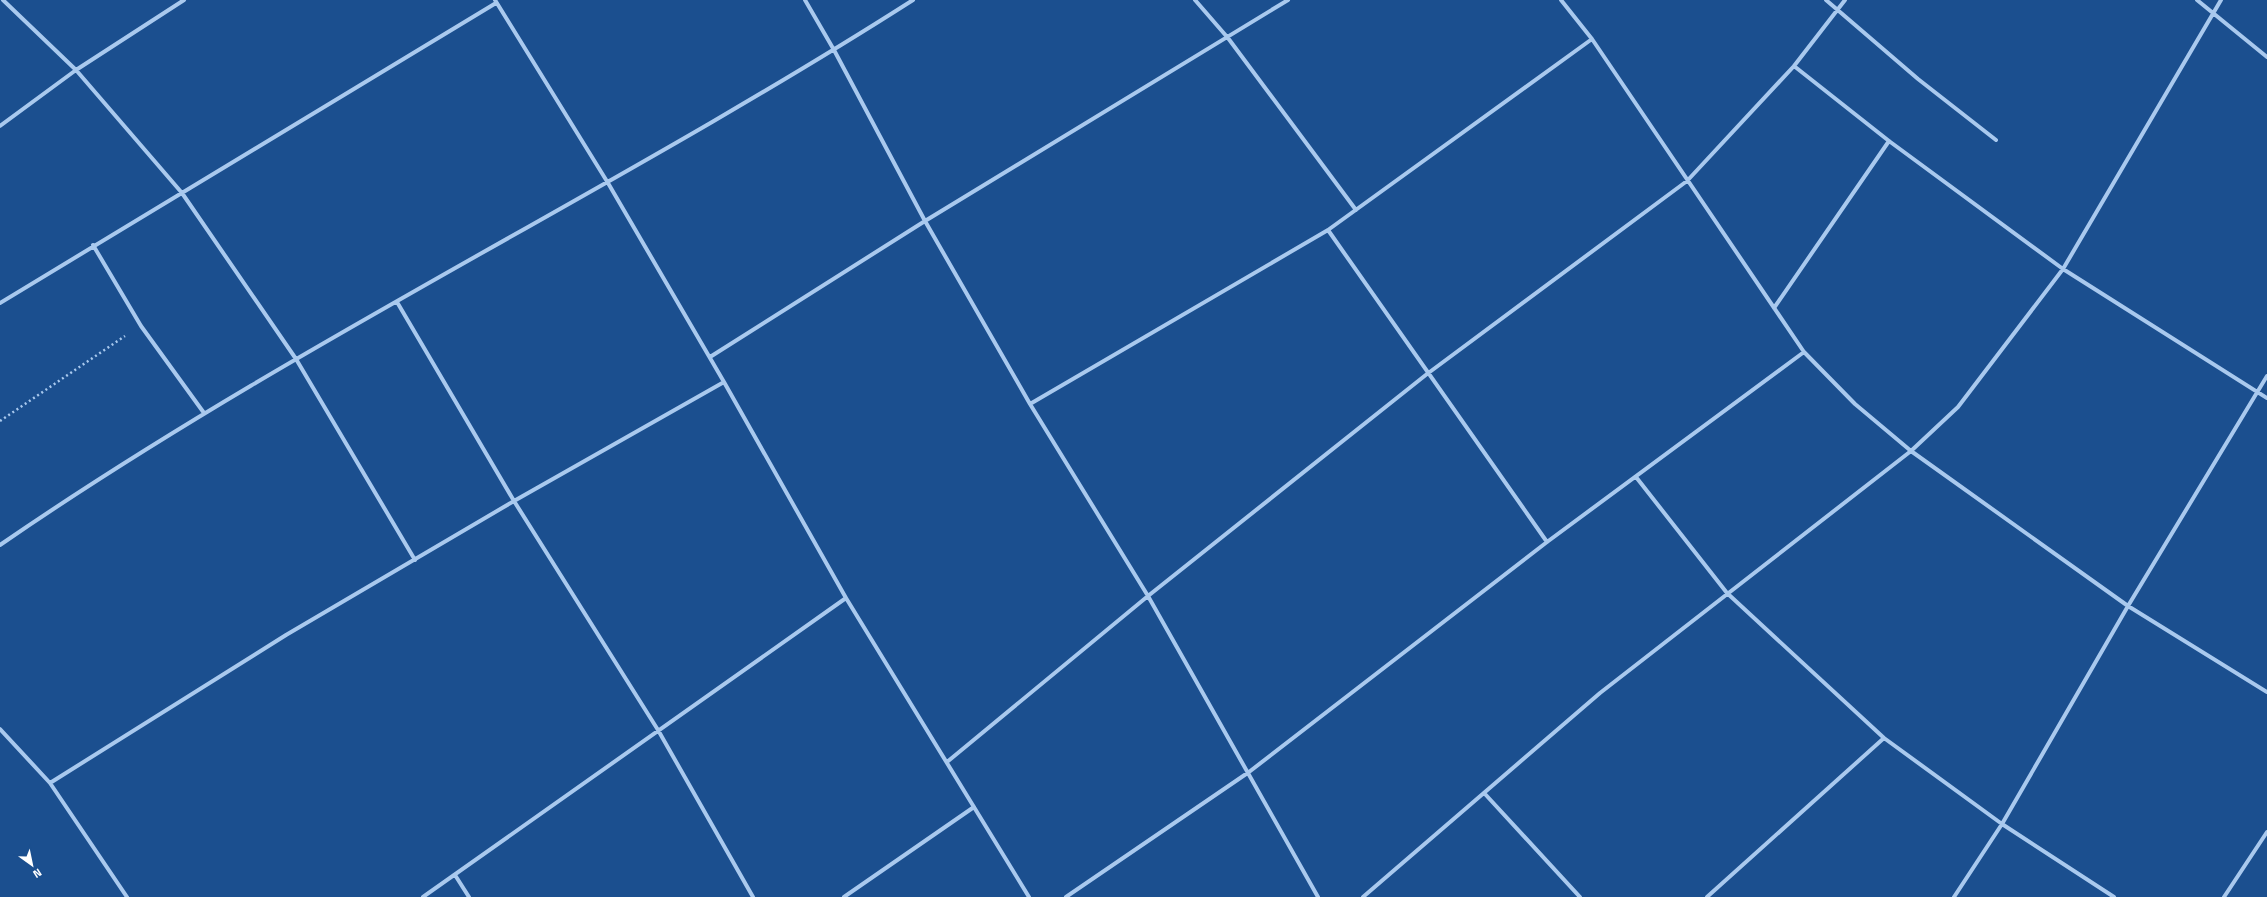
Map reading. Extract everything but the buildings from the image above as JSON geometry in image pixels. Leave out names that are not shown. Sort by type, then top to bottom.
[{"type":"street","points":[[3,0],[76,70],[182,193],[296,359],[415,560]]},
{"type":"street","points":[[0,126],[76,70],[184,0]]},
{"type":"street","points":[[805,0],[834,50],[925,221],[1030,404],[1148,596],[1249,772],[1318,897]]},
{"type":"street","points":[[0,545],[204,413],[296,359],[608,183],[834,50],[913,0]]},
{"type":"street","points":[[1195,0],[1228,38],[1356,210]]},
{"type":"street","points":[[710,357],[925,221],[1228,38],[1288,0]]},
{"type":"street","points":[[1561,0],[1592,39],[1804,352],[1855,404],[1911,451],[2128,606],[2267,692]]},
{"type":"street","points":[[1826,0],[1918,79],[1996,140]]},
{"type":"street","points":[[947,762],[1148,596],[1427,374],[1687,181],[1794,66],[1845,0]]},
{"type":"street","points":[[2197,0],[2267,57]]},
{"type":"street","points":[[1363,897],[1485,794],[1600,693],[1911,451],[1958,407],[2063,269],[2221,0]]},
{"type":"street","points":[[0,303],[495,1],[608,183],[710,357],[846,598],[1029,897]]},
{"type":"street","points":[[1030,404],[1328,230],[1592,39]]},
{"type":"street","points":[[1794,66],[1889,141],[2063,269],[2267,398]]},
{"type":"street","points":[[1774,308],[1889,141]]},
{"type":"street","points":[[1328,230],[1427,374],[1547,542]]},
{"type":"street","points":[[93,245],[141,326],[204,413]]},
{"type":"street","points":[[397,302],[514,501],[658,730],[753,897]]},
{"type":"street","points":[[1066,897],[1249,772],[1547,542],[1804,352]]},
{"type":"street","points":[[1954,897],[2002,824],[2128,606],[2267,376]]},
{"type":"street","points":[[50,783],[286,636],[514,501],[724,382]]},
{"type":"street","points":[[1636,477],[1727,593],[1884,738],[2002,824],[2114,897]]},
{"type":"street","points":[[423,897],[846,598]]},
{"type":"street","points":[[0,730],[50,783],[127,897]]},
{"type":"street","points":[[1707,897],[1884,738]]},
{"type":"street","points":[[1485,794],[1580,897]]},
{"type":"street","points":[[844,897],[974,807]]},
{"type":"street","points":[[2224,897],[2267,832]]},
{"type":"street","points":[[455,875],[469,897]]},
{"type":"path","points":[[0,420],[141,326]]}]
